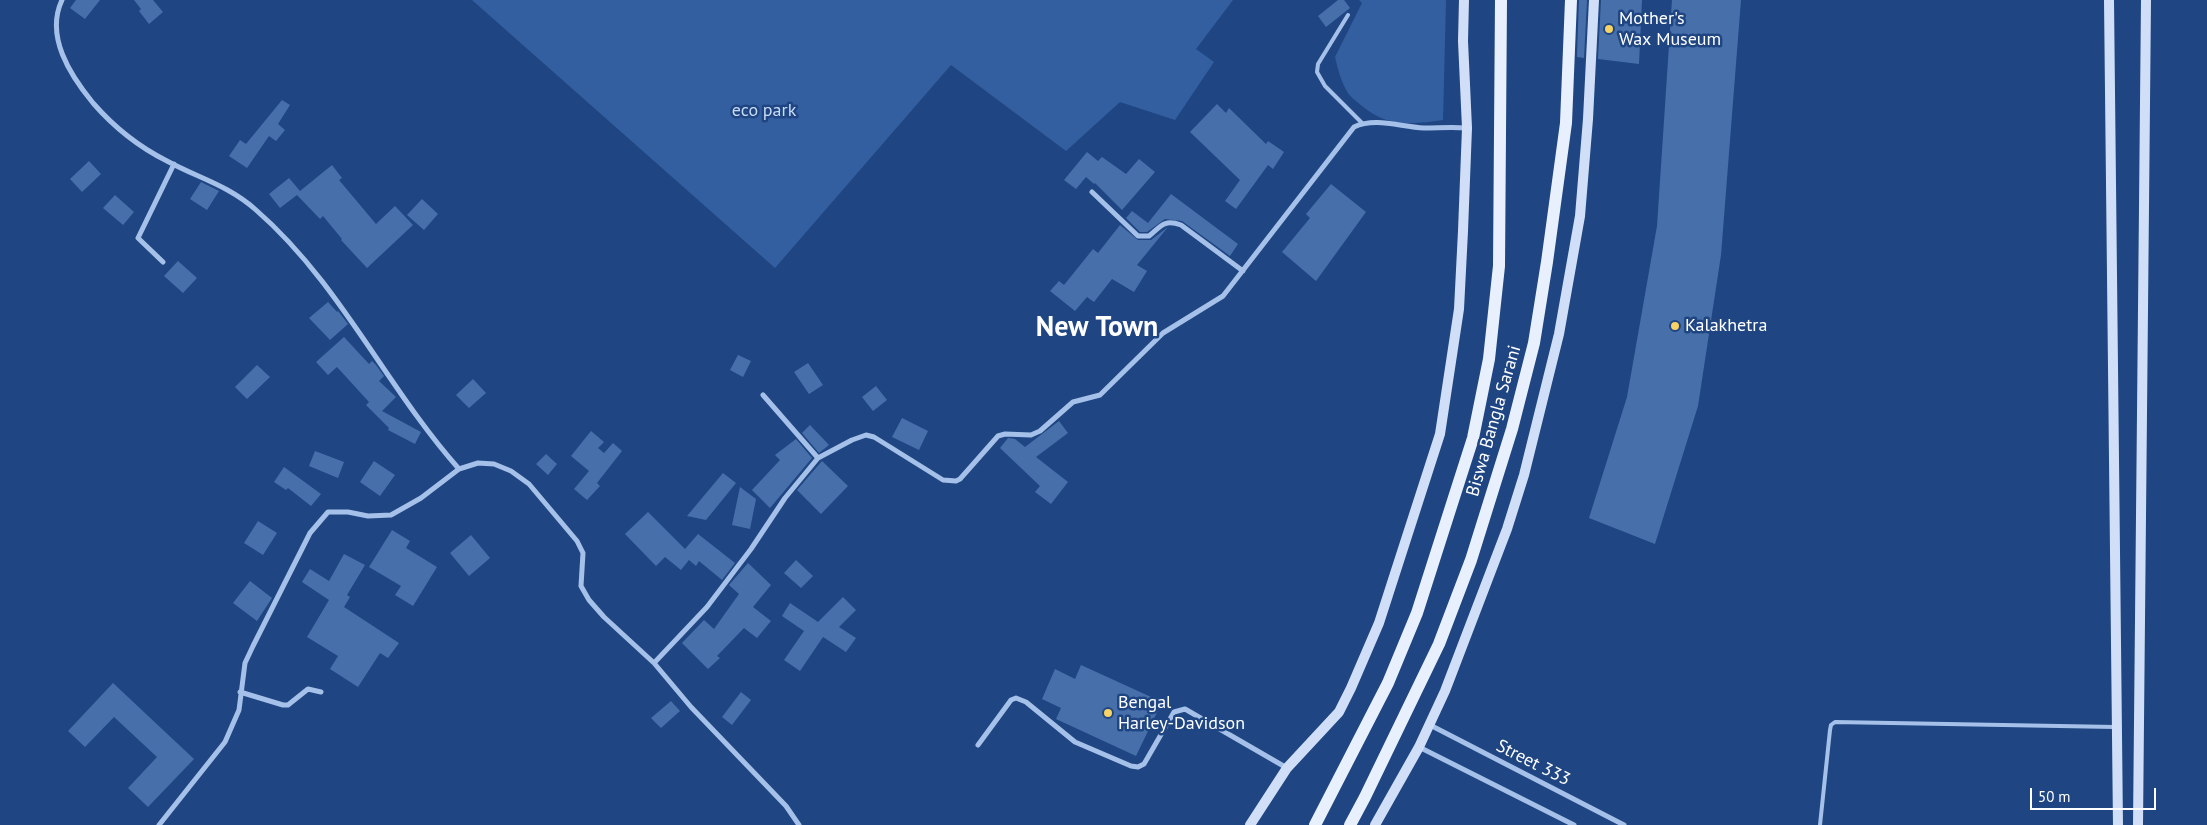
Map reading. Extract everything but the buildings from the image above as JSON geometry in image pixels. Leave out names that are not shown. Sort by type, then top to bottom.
[{"type":"main road","name":"Biswa Bangla Sarani","points":[[1315,825],[1388,683],[1417,612],[1473,438],[1488,358],[1499,266],[1501,0]]},
{"type":"main road","name":"Biswa Bangla Sarani","points":[[1350,825],[1440,644],[1471,560],[1512,429],[1534,343],[1547,262],[1566,123],[1571,0]]},
{"type":"street","points":[[62,0],[57,14],[56,33],[72,75],[93,103],[115,126],[143,146],[174,164],[218,183],[257,210],[306,261],[418,417],[459,469]]},
{"type":"street","points":[[1250,825],[1287,768],[1339,712],[1351,688],[1379,623],[1440,434],[1459,309],[1467,128],[1462,40],[1464,0]]},
{"type":"street","points":[[1376,825],[1419,747],[1445,691],[1507,529],[1524,475],[1559,334],[1580,216],[1588,119],[1594,0]]},
{"type":"street","points":[[2109,0],[2118,825]]},
{"type":"street","points":[[2138,825],[2146,0]]},
{"type":"street","points":[[654,664],[707,607],[751,549],[785,498],[818,458],[852,440],[866,435],[874,437],[943,480],[960,479],[998,436],[1005,434],[1031,435],[1040,431],[1073,402],[1100,395],[1163,333],[1224,296],[1354,127],[1362,123],[1380,123],[1423,128],[1467,128]]},
{"type":"street","points":[[163,262],[138,238],[174,164]]},
{"type":"street","points":[[1092,192],[1138,236],[1149,236],[1166,222],[1181,225],[1243,271]]},
{"type":"street","points":[[763,395],[818,458]]},
{"type":"street","points":[[158,825],[225,742],[239,710],[245,663],[285,578],[310,533],[328,512],[348,512],[368,516],[391,514],[421,498],[459,469],[478,462],[494,464],[511,471],[529,484],[577,541],[583,554],[581,586],[589,600],[604,617],[654,664],[691,707],[786,806],[799,825]]},
{"type":"street","points":[[240,692],[283,705],[288,705],[308,689],[321,692]]},
{"type":"street","points":[[978,745],[1011,700],[1016,698],[1026,702],[1075,742],[1131,766],[1138,766],[1144,764],[1174,712],[1185,709],[1287,768]]},
{"type":"street","name":"Street 333","points":[[1430,725],[1624,825]]},
{"type":"street","name":"Street 333","points":[[1419,747],[1574,825]]},
{"type":"lane","points":[[1348,15],[1318,64],[1317,72],[1325,86],[1362,123]]},
{"type":"lane","points":[[1820,825],[1830,730],[1831,725],[1835,722],[2117,727]]},
{"type":"green space","name":"eco park","points":[[472,0],[1233,0],[1196,49],[1214,62],[1175,120],[1120,102],[1066,151],[951,65],[775,268]]},
{"type":"green space","points":[[1359,0],[1446,0],[1443,120],[1421,123],[1391,121],[1372,113],[1348,93],[1335,57],[1362,3]]},
{"type":"place","name":"Mother's Wax Museum","points":[[1609,29]]},
{"type":"place","name":"Kalakhetra","points":[[1675,326]]},
{"type":"place","name":"Bengal Harley-Davidson","points":[[1108,713]]},
{"type":"district","name":"New Town","points":[[1097,328]]}]
